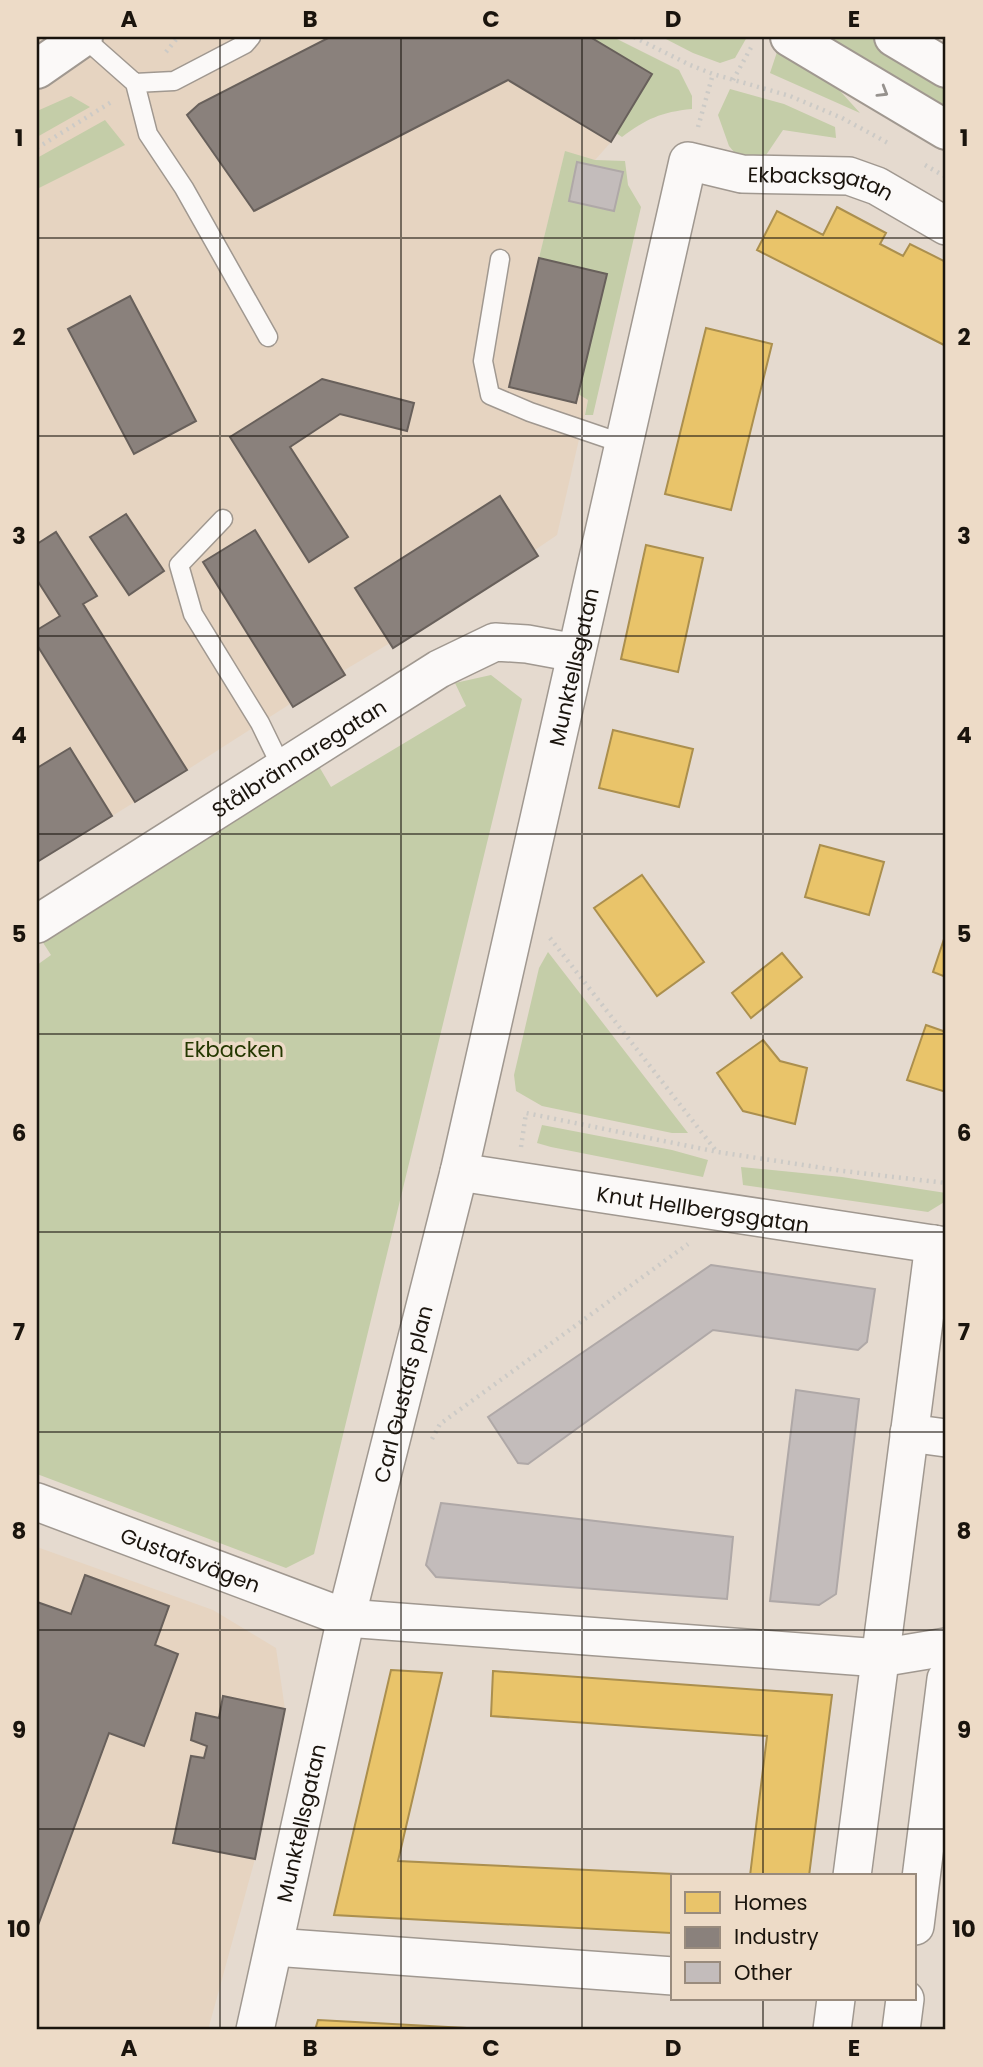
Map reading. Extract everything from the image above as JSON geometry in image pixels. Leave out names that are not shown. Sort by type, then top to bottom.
[{"type":"main road","points":[[37,69],[83,37]]},
{"type":"main road","points":[[790,37],[946,130]]},
{"type":"main road","points":[[894,37],[946,68]]},
{"type":"street","name":"Ekbacksgatan","points":[[688,161],[742,174],[849,176],[877,186],[946,226]]},
{"type":"street","name":"Munktellsgatan","points":[[459,1172],[688,161]]},
{"type":"street","name":"Stålbrännaregatan","points":[[37,924],[439,669],[495,642],[527,643],[576,653]]},
{"type":"street","name":"Knut Hellbergsgatan","points":[[459,1172],[940,1245]]},
{"type":"street","name":"Carl Gustafs plan","points":[[346,1618],[459,1172]]},
{"type":"street","points":[[852,1874],[909,1433],[940,1245]]},
{"type":"street","points":[[909,1433],[946,1438]]},
{"type":"street","name":"Gustafsvägen","points":[[37,1502],[346,1618],[880,1658],[946,1647]]},
{"type":"street","name":"Munktellsgatan","points":[[255,2030],[346,1618]]},
{"type":"street","points":[[916,1918],[946,1679]]},
{"type":"street","points":[[274,1947],[671,1976]]},
{"type":"street","points":[[832,2030],[836,2000]]},
{"type":"street","points":[[901,2030],[905,2000]]},
{"type":"lane","points":[[83,37],[135,83],[148,134],[184,188],[268,337]]},
{"type":"lane","points":[[135,83],[174,81],[245,44],[251,37]]},
{"type":"lane","points":[[500,260],[483,361],[490,395],[530,412],[624,444]]},
{"type":"lane","points":[[223,519],[179,565],[192,614],[260,723],[282,768]]},
{"type":"path","points":[[634,37],[713,74],[790,96],[842,118],[899,149]]},
{"type":"path","points":[[733,80],[757,37]]},
{"type":"path","points":[[688,161],[713,74]]},
{"type":"path","points":[[922,163],[946,177]]},
{"type":"path","points":[[520,900],[718,1152]]},
{"type":"path","points":[[526,1113],[718,1152],[946,1183]]},
{"type":"path","points":[[427,1448],[440,1424],[689,1244],[719,1212]]},
{"type":"shaded area","points":[[37,37],[590,37],[652,74],[611,142],[595,160],[565,152],[539,258],[607,274],[579,394],[588,400],[557,535],[535,550],[538,556],[393,648],[390,643],[343,671],[345,675],[293,707],[290,704],[37,862]]},
{"type":"shaded area","points":[[37,1547],[213,1610],[276,1648],[285,1709],[255,1859],[208,2030],[37,2030]]},
{"type":"green space","points":[[590,37],[613,37],[679,70],[692,96],[692,109],[654,117],[622,137],[616,133],[652,74]]},
{"type":"green space","points":[[662,37],[747,37],[735,58],[720,63]]},
{"type":"green space","points":[[806,37],[870,37],[946,84],[946,122]]},
{"type":"green space","points":[[779,46],[823,72],[860,113],[770,73]]},
{"type":"green space","points":[[730,89],[784,104],[835,127],[836,138],[783,130],[760,164],[744,164],[729,146],[718,115]]},
{"type":"green space","points":[[71,96],[90,107],[37,137],[37,111]]},
{"type":"green space","points":[[105,120],[125,145],[37,189],[37,158]]},
{"type":"green space","points":[[565,151],[595,160],[625,161],[628,185],[641,207],[593,415],[585,415],[588,400],[578,394],[607,274],[539,258]]},
{"type":"green space","name":"Ekbacken","points":[[491,675],[522,699],[314,1554],[286,1568],[37,1474],[37,965],[51,955],[40,938],[317,763],[331,787],[466,706],[455,683]]},
{"type":"green space","points":[[548,952],[688,1133],[672,1133],[542,1106],[516,1091],[514,1075],[539,968]]},
{"type":"green space","points":[[542,1125],[672,1150],[708,1160],[703,1177],[551,1147],[537,1143]]},
{"type":"green space","points":[[741,1167],[842,1177],[946,1193],[946,1201],[928,1212],[743,1185]]},
{"type":"building: Homes","points":[[837,207],[886,233],[880,244],[903,256],[910,244],[946,262],[946,346],[757,250],[777,211],[823,235]]},
{"type":"building: Homes","points":[[706,328],[772,344],[731,510],[665,494]]},
{"type":"building: Homes","points":[[646,545],[703,558],[678,672],[621,659]]},
{"type":"building: Homes","points":[[613,730],[693,749],[679,807],[599,788]]},
{"type":"building: Homes","points":[[820,845],[884,862],[869,915],[805,897]]},
{"type":"building: Homes","points":[[642,875],[704,962],[657,996],[594,908]]},
{"type":"building: Homes","points":[[946,933],[946,977],[933,972]]},
{"type":"building: Homes","points":[[782,953],[802,977],[751,1018],[732,993]]},
{"type":"building: Homes","points":[[926,1025],[946,1032],[946,1092],[907,1080]]},
{"type":"building: Homes","points":[[763,1040],[780,1061],[807,1068],[795,1124],[743,1111],[717,1073]]},
{"type":"building: Homes","points":[[391,1670],[442,1673],[398,1861],[674,1874],[671,1874],[671,1933],[334,1915]]},
{"type":"building: Homes","points":[[493,1671],[832,1695],[809,1874],[750,1874],[767,1736],[491,1716]]},
{"type":"building: Homes","points":[[318,2020],[504,2030],[315,2030]]},
{"type":"building: Industry","points":[[330,37],[590,37],[652,74],[611,142],[508,80],[254,211],[187,115],[199,104]]},
{"type":"building: Industry","points":[[539,258],[607,274],[576,403],[509,387]]},
{"type":"building: Industry","points":[[130,296],[196,421],[134,454],[68,329]]},
{"type":"building: Industry","points":[[322,379],[414,403],[407,431],[340,414],[290,447],[348,537],[309,562],[230,437]]},
{"type":"building: Industry","points":[[500,496],[538,556],[393,648],[355,588]]},
{"type":"building: Industry","points":[[126,514],[164,571],[129,595],[90,537]]},
{"type":"building: Industry","points":[[255,530],[345,675],[293,707],[203,562]]},
{"type":"building: Industry","points":[[56,532],[97,596],[83,604],[187,770],[135,802],[37,645],[37,630],[60,616],[37,580],[37,544]]},
{"type":"building: Industry","points":[[70,748],[112,816],[37,862],[37,768]]},
{"type":"building: Industry","points":[[85,1575],[169,1606],[155,1645],[178,1654],[144,1746],[109,1733],[37,1928],[37,1602],[71,1614]]},
{"type":"building: Industry","points":[[223,1696],[285,1709],[255,1859],[173,1843],[191,1756],[204,1758],[207,1746],[191,1740],[196,1713],[219,1718]]},
{"type":"building: Other","points":[[577,162],[623,172],[614,211],[569,201]]},
{"type":"building: Other","points":[[711,1265],[875,1289],[867,1342],[858,1350],[713,1330],[528,1464],[518,1463],[488,1417]]},
{"type":"building: Other","points":[[796,1390],[859,1399],[836,1594],[819,1605],[770,1601]]},
{"type":"building: Other","points":[[441,1503],[733,1537],[727,1599],[436,1577],[426,1565]]}]
